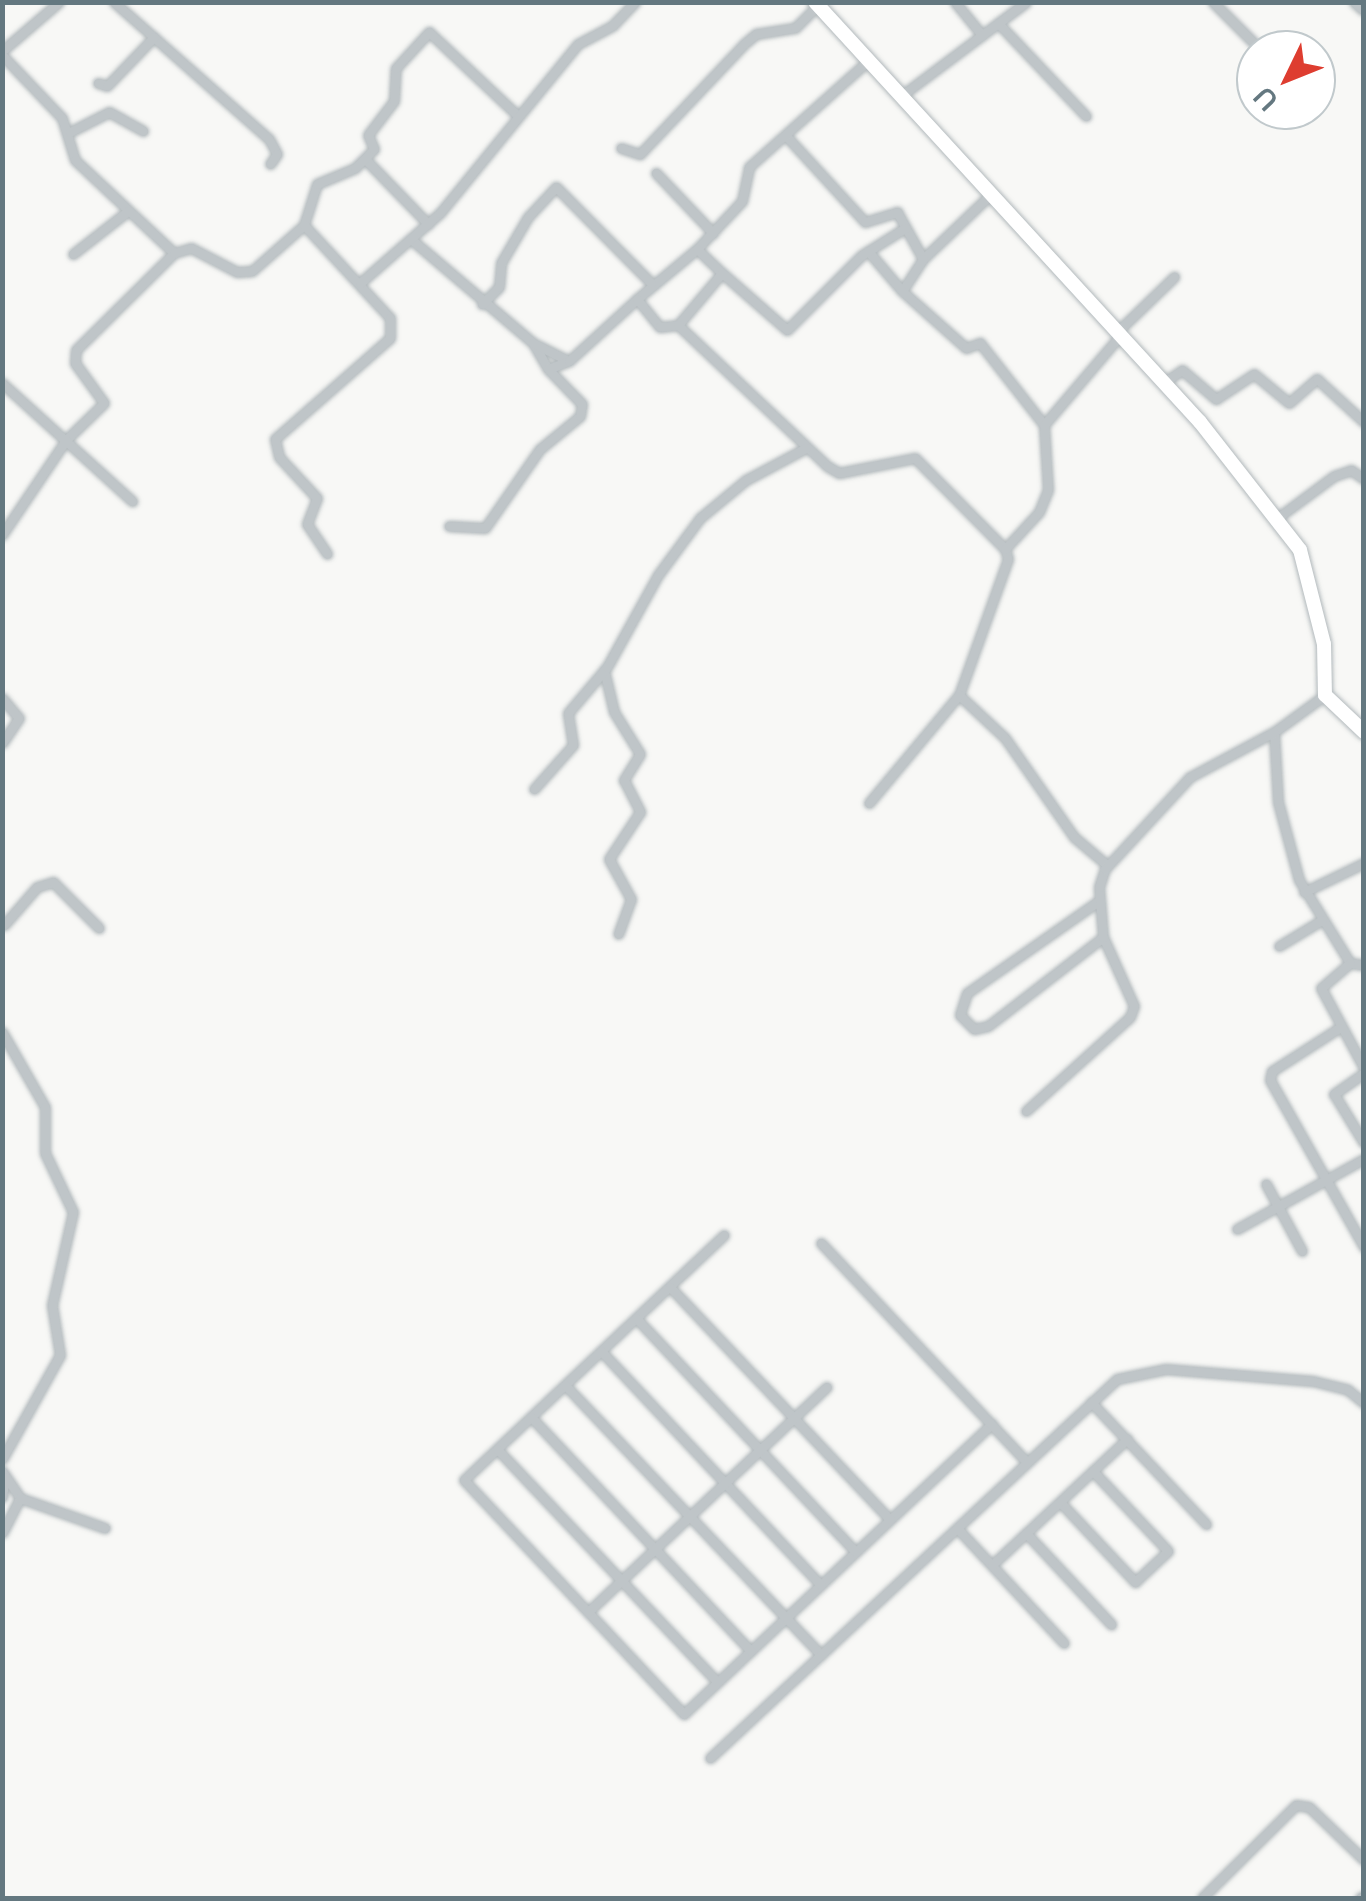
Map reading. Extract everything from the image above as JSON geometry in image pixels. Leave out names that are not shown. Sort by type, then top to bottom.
[{"type":"street","points":[[58,2],[2,53],[70,132],[75,160],[174,253]]},
{"type":"street","points":[[114,2],[270,139],[277,154],[270,164]]},
{"type":"street","points":[[360,283],[428,224],[578,44],[636,2]]},
{"type":"street","points":[[956,2],[982,35]]},
{"type":"street","points":[[902,96],[1026,2]]},
{"type":"street","points":[[1214,2],[1241,30]]},
{"type":"street","points":[[1354,2],[1363,10]]},
{"type":"street","points":[[621,148],[640,154],[744,44],[766,31],[790,30],[816,4],[1163,384],[1300,550],[1312,581],[1325,695],[1364,732]]},
{"type":"street","points":[[998,23],[1086,116]]},
{"type":"street","points":[[2,535],[66,440],[104,403],[75,363],[76,350],[174,253],[191,248],[238,272],[252,272],[304,226],[317,184],[367,160],[374,148],[368,133],[397,92],[396,68],[428,32],[517,115]]},
{"type":"street","points":[[98,83],[107,86],[154,37]]},
{"type":"street","points":[[548,370],[569,361],[651,283],[697,250],[742,201],[749,167],[788,138],[868,61]]},
{"type":"street","points":[[70,132],[110,112],[143,131]]},
{"type":"street","points":[[788,138],[863,221],[896,210],[922,260]]},
{"type":"street","points":[[367,160],[428,224]]},
{"type":"street","points":[[656,173],[713,233]]},
{"type":"street","points":[[482,304],[500,287],[501,263],[528,218],[556,188],[608,232],[651,283]]},
{"type":"street","points":[[902,291],[922,260],[990,195]]},
{"type":"street","points":[[73,254],[128,210]]},
{"type":"street","points":[[304,226],[390,318],[390,338],[275,439],[279,456],[318,498],[307,524],[327,554]]},
{"type":"street","points":[[697,250],[787,330],[868,252],[905,228]]},
{"type":"street","points":[[412,240],[532,343],[569,361]]},
{"type":"street","points":[[868,252],[902,291],[966,348],[980,343],[1044,425],[1048,490],[1039,512],[1005,549]]},
{"type":"street","points":[[637,299],[660,328],[678,325],[722,273]]},
{"type":"street","points":[[1044,425],[1118,335],[1174,276]]},
{"type":"street","points":[[678,325],[806,448],[840,472],[915,458],[1005,549],[1008,560],[959,695],[869,803]]},
{"type":"street","points":[[449,526],[485,528],[540,449],[582,414],[582,404],[548,370],[532,343]]},
{"type":"street","points":[[1163,384],[1182,370],[1216,399],[1254,374],[1289,403],[1317,379],[1364,422]]},
{"type":"street","points":[[2,383],[132,500]]},
{"type":"street","points":[[534,790],[574,745],[568,712],[604,670],[700,518],[746,480],[806,448]]},
{"type":"street","points":[[1276,519],[1334,476],[1351,470],[1364,479]]},
{"type":"street","points":[[604,670],[614,712],[640,754],[624,780],[640,812],[609,858],[631,900],[618,934]]},
{"type":"street","points":[[959,695],[1005,738],[1074,837],[1108,866]]},
{"type":"street","points":[[1026,1111],[1130,1018],[1134,1006],[1103,937],[1100,900],[1108,866],[1190,777],[1274,732],[1325,695]]},
{"type":"street","points":[[2,698],[19,718],[2,744]]},
{"type":"street","points":[[1274,732],[1278,802],[1304,892],[1322,920],[1359,962],[1323,980],[1322,988],[1339,1028],[1364,1070],[1334,1096],[1364,1142]]},
{"type":"street","points":[[1304,892],[1364,863]]},
{"type":"street","points":[[3,927],[37,887],[54,882],[99,928]]},
{"type":"street","points":[[1100,900],[967,994],[960,1014],[974,1028],[988,1026],[1103,937]]},
{"type":"street","points":[[2,911],[3,927]]},
{"type":"street","points":[[1279,946],[1322,920]]},
{"type":"street","points":[[1339,1028],[1272,1071],[1270,1080],[1364,1247]]},
{"type":"street","points":[[2,1032],[45,1107],[45,1153],[73,1212],[52,1306],[60,1355],[2,1459]]},
{"type":"street","points":[[1237,1229],[1364,1158]]},
{"type":"street","points":[[1266,1184],[1302,1251]]},
{"type":"street","points":[[724,1234],[464,1480],[684,1714],[992,1424]]},
{"type":"street","points":[[821,1243],[1027,1462]]},
{"type":"street","points":[[670,1286],[890,1520]]},
{"type":"street","points":[[636,1318],[856,1552]]},
{"type":"street","points":[[601,1351],[821,1584]]},
{"type":"street","points":[[710,1758],[1092,1402],[1132,1372],[1166,1369],[1313,1380],[1348,1390],[1364,1403]]},
{"type":"street","points":[[565,1384],[820,1655]]},
{"type":"street","points":[[588,1612],[827,1387]]},
{"type":"street","points":[[1092,1402],[1206,1524]]},
{"type":"street","points":[[531,1417],[751,1650]]},
{"type":"street","points":[[992,1565],[1127,1439]]},
{"type":"street","points":[[497,1449],[717,1682]]},
{"type":"street","points":[[1060,1502],[1134,1582],[1168,1552],[1093,1471]]},
{"type":"street","points":[[2,1497],[4,1472]]},
{"type":"street","points":[[4,1472],[20,1498],[105,1528]]},
{"type":"street","points":[[2,1533],[20,1498]]},
{"type":"street","points":[[957,1528],[1064,1642]]},
{"type":"street","points":[[1026,1533],[1111,1624]]},
{"type":"street","points":[[1202,1898],[1296,1805],[1309,1807],[1364,1860]]}]
